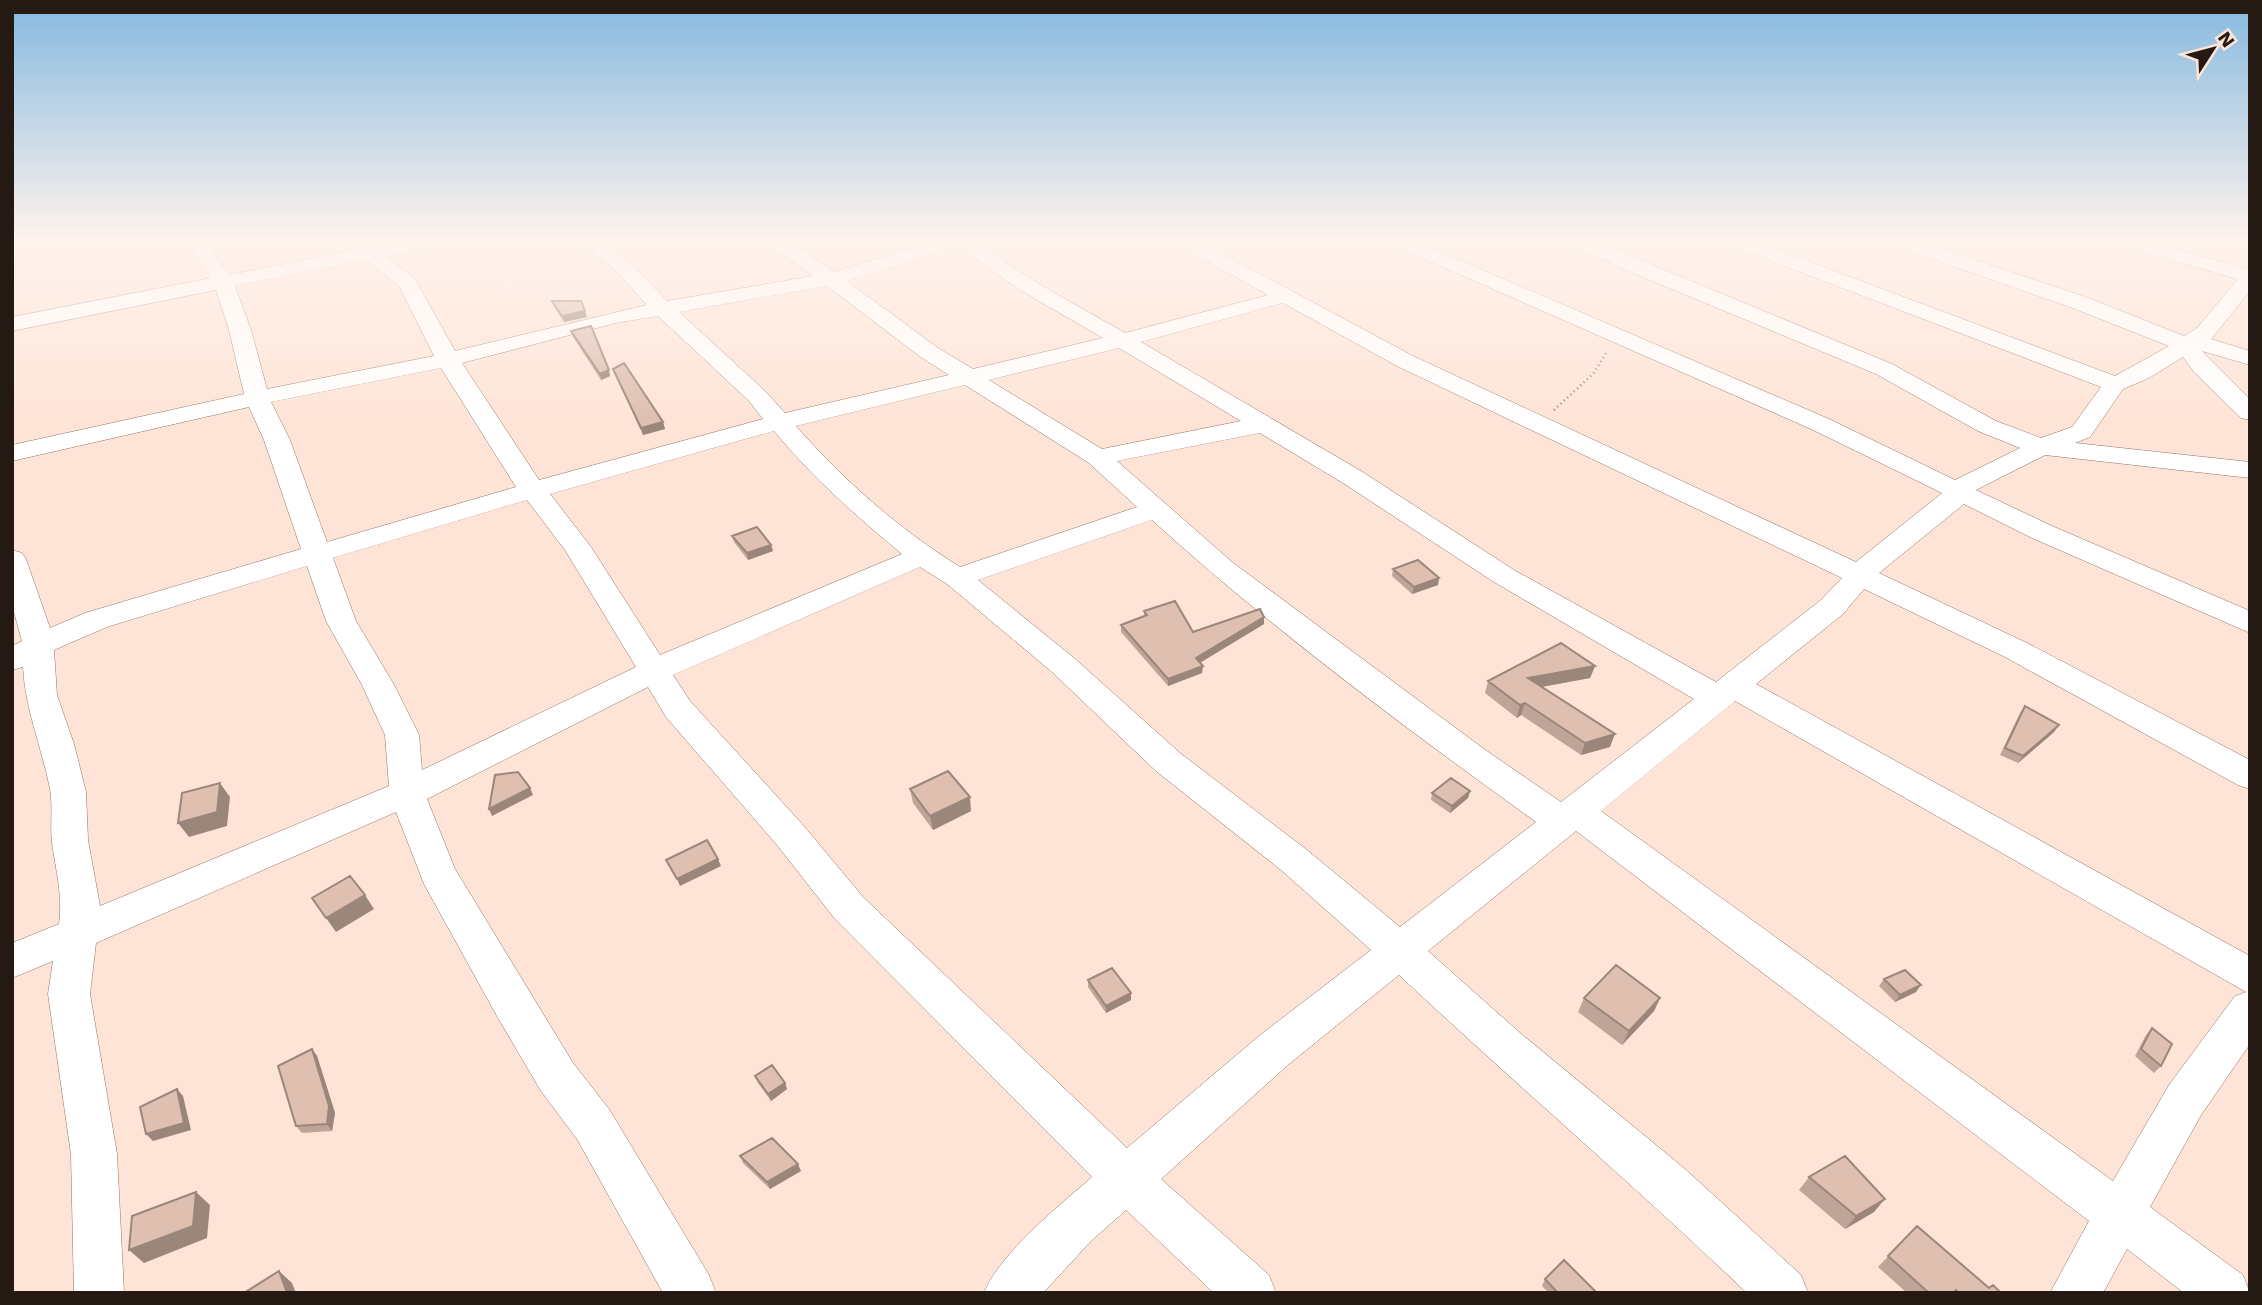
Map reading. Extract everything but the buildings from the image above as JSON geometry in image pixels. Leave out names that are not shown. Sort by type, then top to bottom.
[{"type":"street","points":[[12,324],[135,299]]},
{"type":"street","points":[[229,299],[257,398],[277,440],[341,621],[377,683],[402,735],[407,793],[437,873],[557,1077],[593,1124],[691,1293]]},
{"type":"street","points":[[416,299],[448,360],[517,470],[577,547],[678,709],[790,835],[849,908],[1126,1179],[1251,1293]]},
{"type":"street","points":[[653,299],[757,396],[812,460],[862,507],[922,556],[957,578],[1063,665],[1167,762],[1294,860],[1399,950],[1504,1046],[1668,1185],[1783,1293]]},
{"type":"street","points":[[12,453],[257,398],[448,360],[661,307],[710,299]]},
{"type":"street","points":[[858,299],[965,377],[1098,458],[1222,568],[1472,758],[1568,817],[1619,841],[2225,1293]]},
{"type":"street","points":[[1054,299],[1352,477],[1504,576],[1724,691],[2250,976]]},
{"type":"street","points":[[25,653],[96,620],[533,490],[777,422],[1124,340],[1276,299]]},
{"type":"street","points":[[1292,299],[1405,361],[2016,650],[2250,776]]},
{"type":"street","points":[[1538,299],[1615,336],[1820,424],[2042,532],[2250,623]]},
{"type":"street","points":[[1713,299],[1884,369],[1987,426],[2041,447],[2250,470]]},
{"type":"street","points":[[1892,299],[2115,384]]},
{"type":"street","points":[[2069,299],[2190,343],[2250,358]]},
{"type":"street","points":[[1955,490],[2041,447],[2081,432],[2115,384],[2141,373],[2205,333],[2232,299]]},
{"type":"street","points":[[2190,343],[2202,367],[2250,413]]},
{"type":"street","points":[[1098,458],[1161,443],[1263,425]]},
{"type":"street","points":[[1009,1293],[1074,1224],[1274,1050],[1832,607],[1860,576],[1917,526],[1955,498],[1955,490]]},
{"type":"street","points":[[957,578],[1157,509]]},
{"type":"street","points":[[12,961],[407,793],[693,652],[922,556]]},
{"type":"street","points":[[12,558],[37,634],[25,653]]},
{"type":"street","points":[[25,653],[57,744],[68,792],[70,840],[81,903],[69,994],[94,1154],[99,1293]]},
{"type":"street","points":[[2075,1293],[2118,1214],[2186,1100],[2250,1009]]},
{"type":"path","points":[[1540,423],[1593,374],[1615,336]]}]
